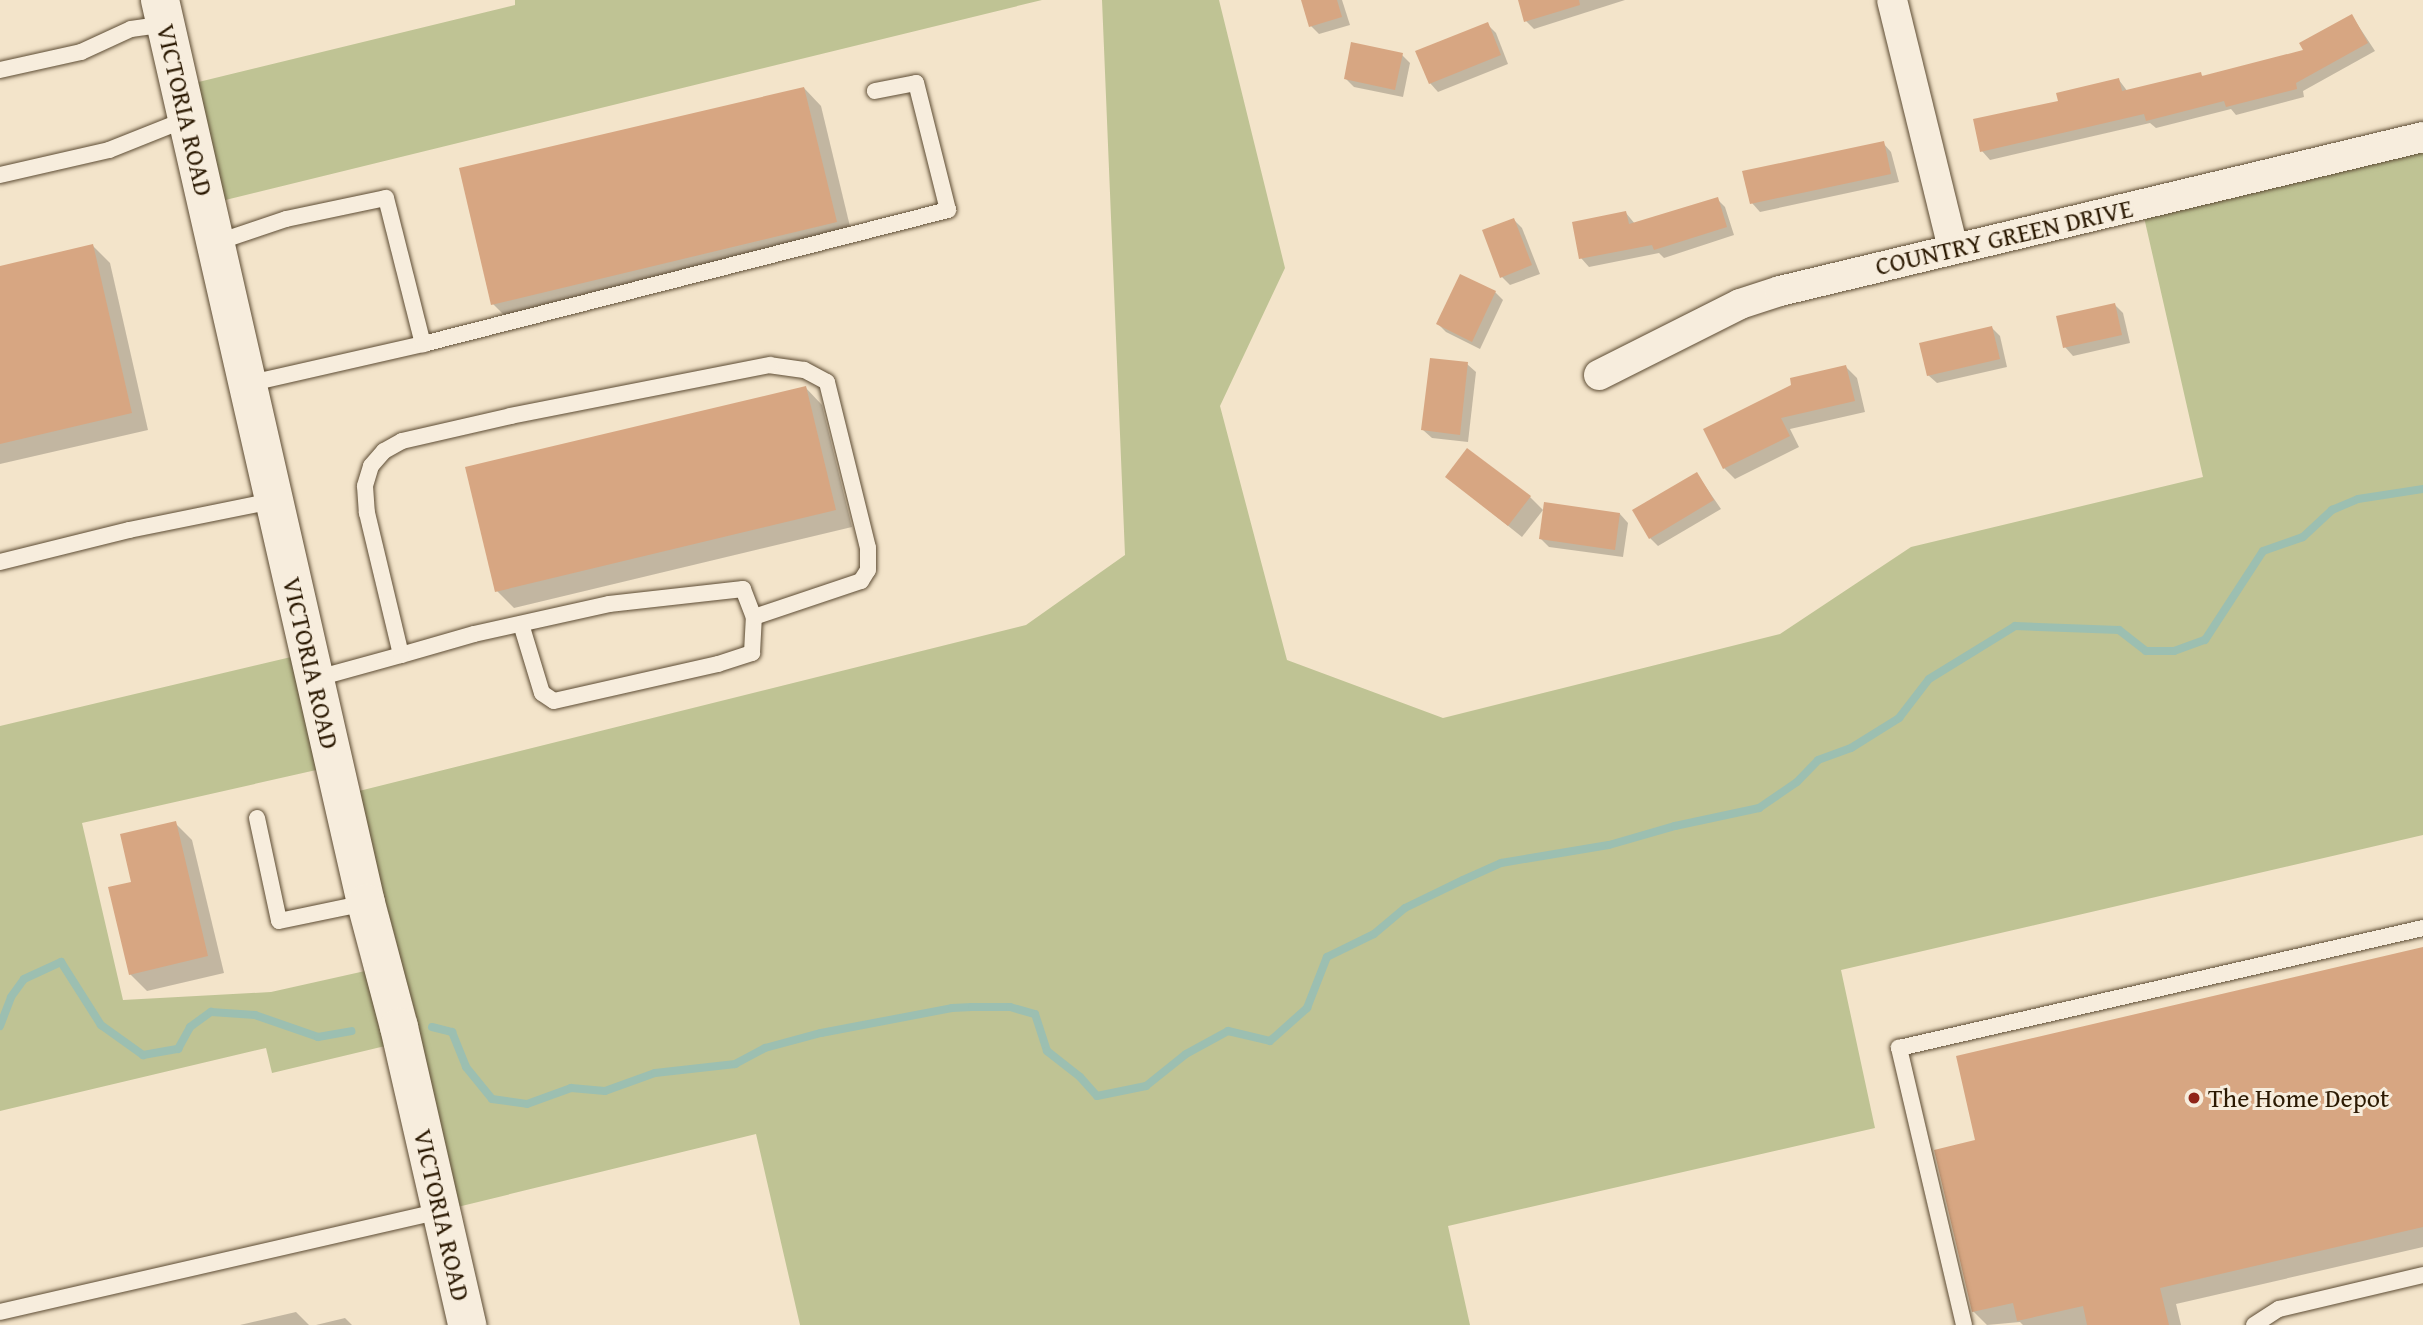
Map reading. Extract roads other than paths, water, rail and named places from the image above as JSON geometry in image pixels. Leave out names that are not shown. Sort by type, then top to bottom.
[{"type":"street","points":[[1892,0],[1952,248]]},
{"type":"street","name":"VICTORIA ROAD","points":[[162,12],[366,904],[467,1325]]},
{"type":"street","name":"COUNTRY GREEN DRIVE","points":[[1599,375],[1740,304],[1780,291],[2423,137]]},
{"type":"lane","points":[[0,69],[82,52],[162,12]]},
{"type":"lane","points":[[247,384],[423,344],[948,210],[915,82],[875,91]]},
{"type":"lane","points":[[0,175],[109,150],[187,119]]},
{"type":"lane","points":[[215,243],[286,219],[386,198],[423,344]]},
{"type":"lane","points":[[401,655],[367,513],[365,486],[372,466],[384,450],[402,441],[511,416],[770,365],[804,370],[827,382],[868,548],[868,570],[861,581],[754,617]]},
{"type":"lane","points":[[0,562],[129,530],[273,501]]},
{"type":"lane","points":[[314,679],[521,624],[609,604],[743,589],[754,617],[752,653],[718,664],[555,701],[542,693],[521,624]]},
{"type":"lane","points":[[257,818],[279,921],[366,904]]},
{"type":"lane","points":[[1964,1325],[1899,1048],[2423,928]]},
{"type":"lane","points":[[0,1312],[441,1210]]},
{"type":"lane","points":[[2254,1325],[2278,1309],[2423,1275]]},
{"type":"waterway","points":[[432,1027],[452,1032],[466,1067],[492,1099],[527,1104],[571,1088],[605,1091],[655,1073],[735,1064],[765,1048],[821,1033],[952,1008],[972,1007],[1010,1007],[1035,1014],[1047,1051],[1080,1077],[1097,1096],[1146,1086],[1186,1054],[1228,1031],[1270,1041],[1307,1008],[1327,957],[1374,934],[1405,908],[1463,880],[1501,863],[1609,845],[1675,826],[1759,808],[1797,782],[1818,760],[1851,748],[1899,718],[1929,679],[2015,626],[2119,630],[2146,651],[2174,651],[2205,640],[2263,551],[2303,537],[2332,510],[2358,499],[2423,489]]},
{"type":"waterway","points":[[0,1026],[11,997],[24,979],[61,962],[101,1025],[143,1055],[178,1049],[190,1027],[211,1012],[255,1015],[318,1037],[351,1031]]},
{"type":"place","name":"The Home Depot","points":[[2194,1098]]}]
